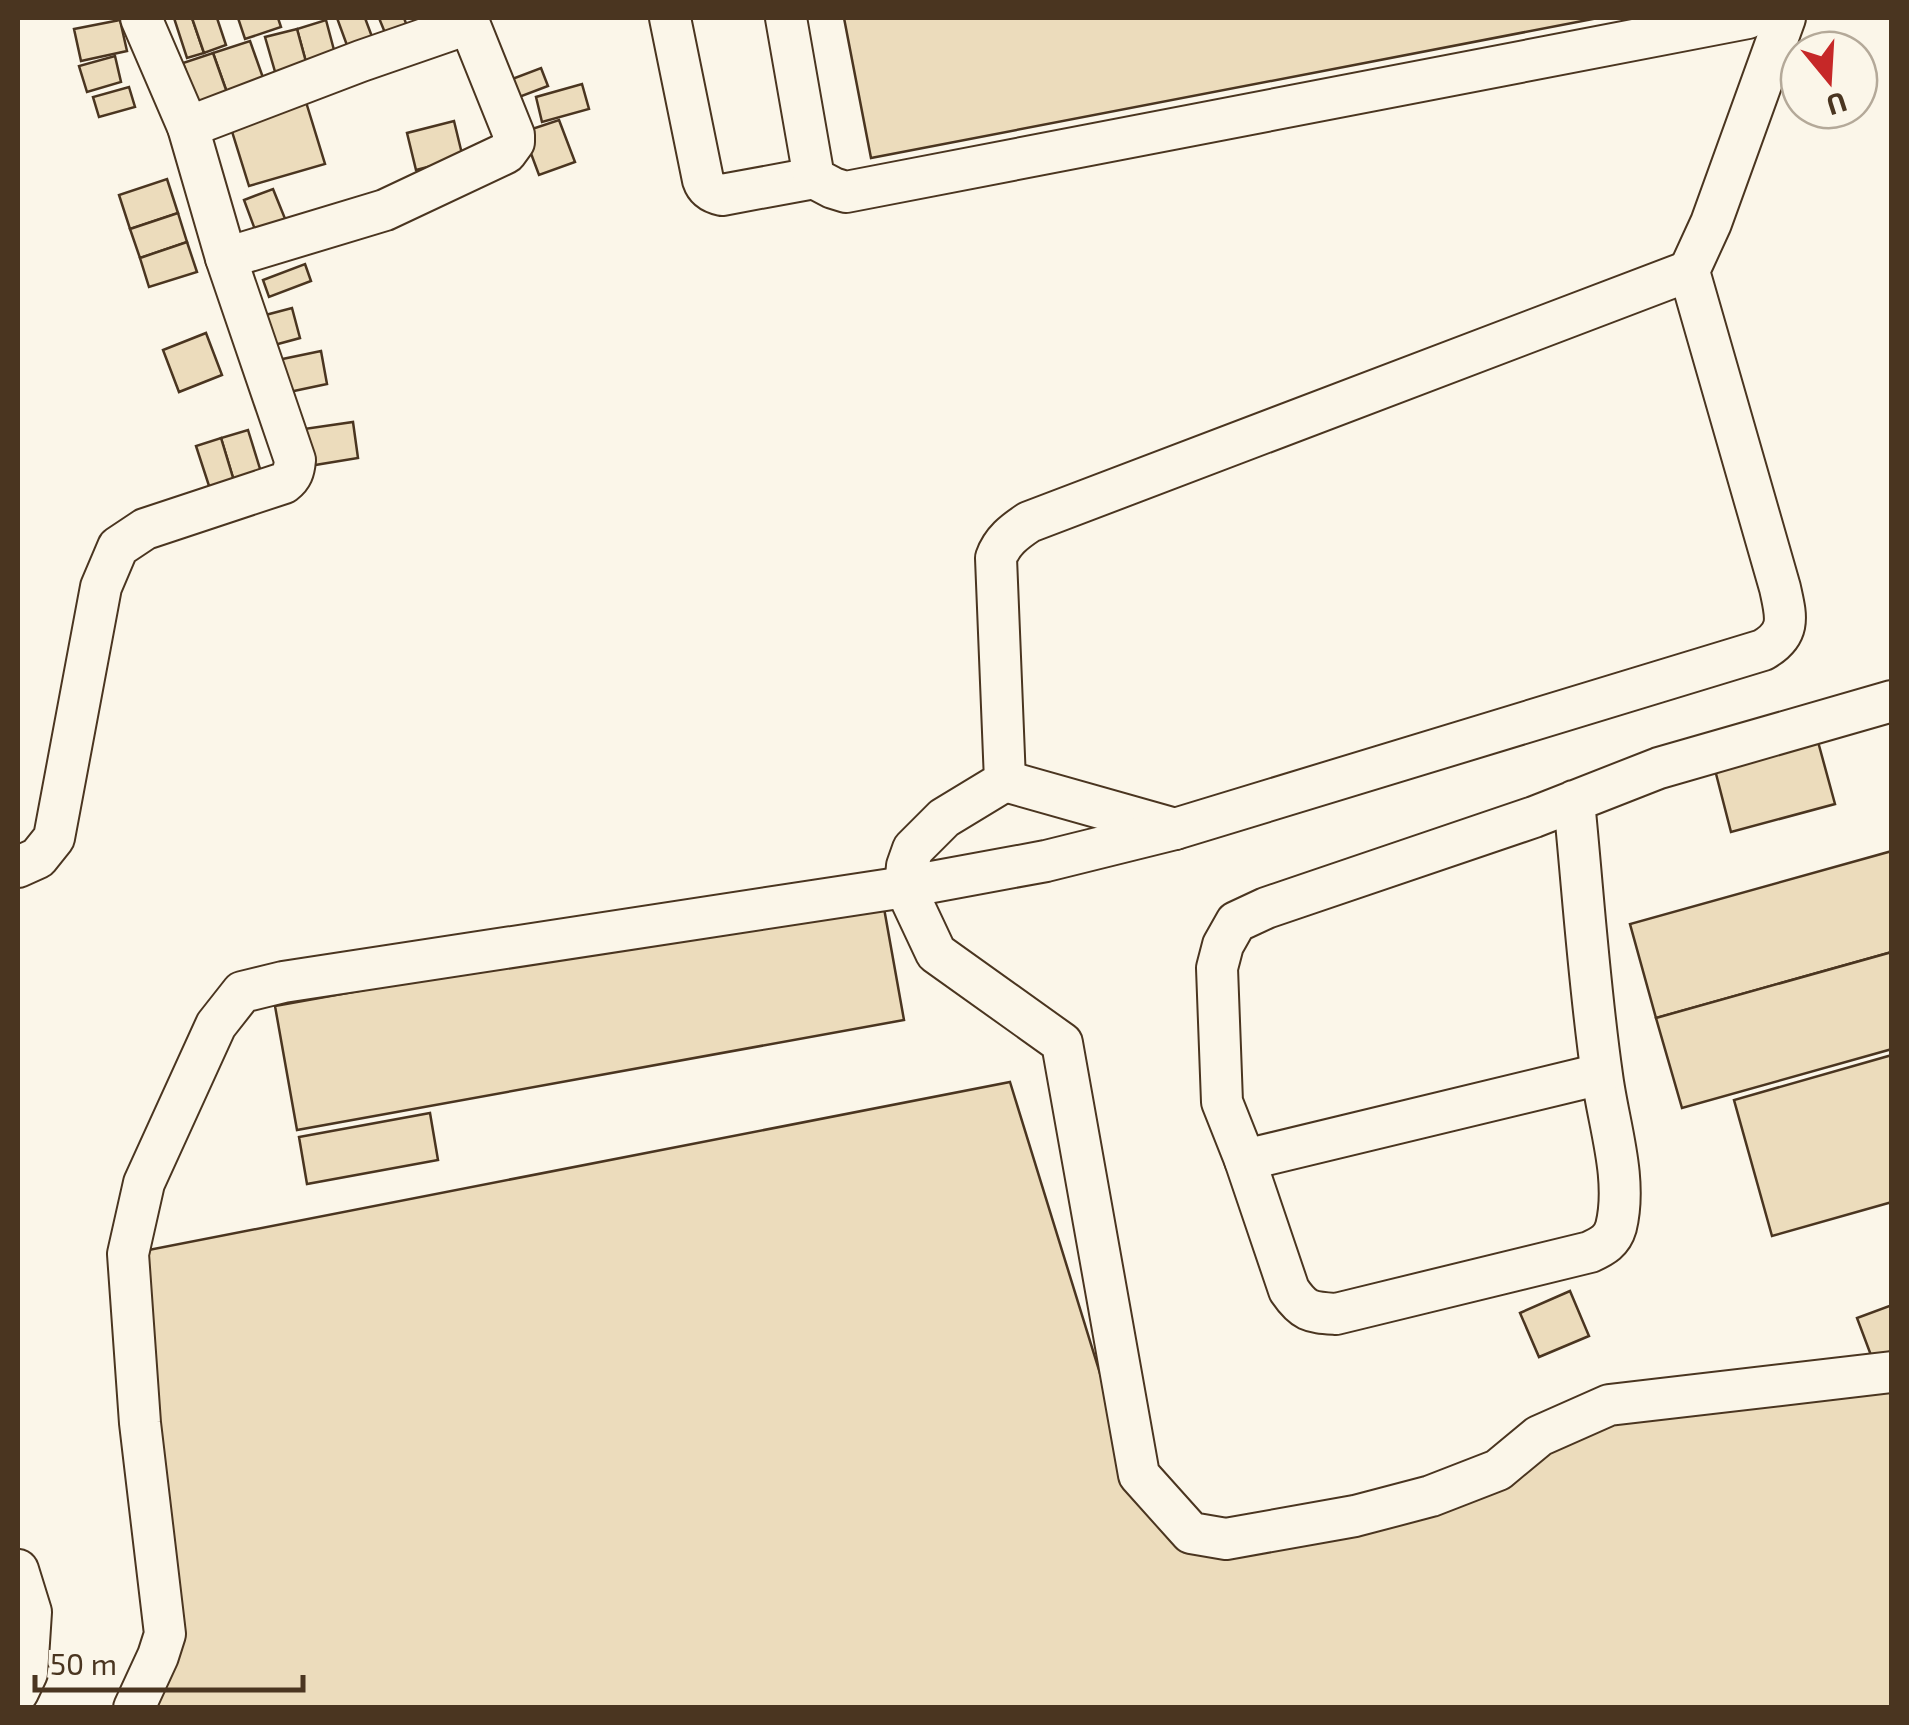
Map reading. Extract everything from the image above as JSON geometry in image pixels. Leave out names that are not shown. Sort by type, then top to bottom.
[{"type":"street","points":[[18,867],[38,858],[54,838],[101,587],[118,547],[146,529],[284,483],[294,470],[295,460],[226,258],[188,127],[142,18]]},
{"type":"street","points":[[670,18],[703,180],[712,193],[722,195],[814,178],[852,192],[1747,18]]},
{"type":"street","points":[[786,18],[814,178]]},
{"type":"street","points":[[134,1708],[165,1634],[140,1423],[128,1254],[144,1182],[216,1025],[242,992],[283,982],[905,887],[1046,861],[1175,829],[1744,656],[1775,643],[1786,620],[1780,588],[1688,270],[1711,223],[1786,18]]},
{"type":"street","points":[[188,127],[468,21],[514,135],[506,153],[385,210],[226,258]]},
{"type":"street","points":[[1005,781],[996,558],[1004,541],[1015,532],[1029,522],[1688,270]]},
{"type":"street","points":[[1574,801],[1601,1074],[1620,1199],[1615,1230],[1608,1243],[1590,1252],[1336,1314],[1313,1312],[1300,1306],[1289,1290],[1222,1102],[1216,976],[1223,944],[1236,922],[1659,768],[1892,700]]},
{"type":"street","points":[[1175,829],[1005,781],[944,818],[913,848],[905,887],[936,953],[1062,1043],[1139,1475],[1191,1534],[1226,1540],[1355,1516],[1431,1496],[1498,1470],[1538,1436],[1609,1405],[1892,1372]]},
{"type":"street","points":[[1245,1160],[1601,1074]]},
{"type":"street","points":[[18,1570],[31,1612],[27,1673],[18,1692]]},
{"type":"building","points":[[174,18],[192,18],[204,53],[187,58]]},
{"type":"building","points":[[192,18],[217,18],[226,45],[204,53]]},
{"type":"building","points":[[238,18],[278,18],[281,27],[245,39]]},
{"type":"building","points":[[337,18],[365,18],[377,50],[352,59]]},
{"type":"building","points":[[379,18],[404,18],[413,42],[392,50]]},
{"type":"building","points":[[844,18],[1598,18],[871,158]]},
{"type":"building","points":[[120,20],[127,51],[81,61],[74,29]]},
{"type":"building","points":[[326,20],[338,65],[309,73],[297,29]]},
{"type":"building","points":[[297,29],[309,73],[278,82],[265,37]]},
{"type":"building","points":[[250,41],[267,89],[230,101],[213,53]]},
{"type":"building","points":[[213,53],[230,101],[200,111],[183,63]]},
{"type":"building","points":[[115,56],[121,82],[87,92],[79,66]]},
{"type":"building","points":[[541,68],[548,86],[514,99],[507,81]]},
{"type":"building","points":[[582,84],[589,109],[542,122],[536,97]]},
{"type":"building","points":[[129,87],[135,107],[99,117],[93,97]]},
{"type":"building","points":[[306,102],[325,164],[249,186],[230,125]]},
{"type":"building","points":[[559,120],[575,162],[539,175],[523,132]]},
{"type":"building","points":[[454,121],[463,158],[416,170],[407,133]]},
{"type":"building","points":[[167,179],[178,213],[130,229],[119,195]]},
{"type":"building","points":[[273,189],[290,231],[260,243],[244,200]]},
{"type":"building","points":[[178,213],[187,242],[140,258],[130,229]]},
{"type":"building","points":[[187,242],[197,272],[149,287],[140,258]]},
{"type":"building","points":[[305,264],[311,281],[269,297],[263,280]]},
{"type":"building","points":[[292,308],[300,338],[267,347],[258,317]]},
{"type":"building","points":[[206,333],[222,375],[179,392],[163,350]]},
{"type":"building","points":[[321,351],[327,384],[275,395],[268,362]]},
{"type":"building","points":[[353,422],[358,458],[309,466],[304,429]]},
{"type":"building","points":[[248,430],[261,472],[234,481],[221,438]]},
{"type":"building","points":[[221,438],[234,481],[210,489],[196,446]]},
{"type":"building","points":[[1817,738],[1835,804],[1731,832],[1714,766]]},
{"type":"building","points":[[1892,851],[1892,952],[1656,1018],[1630,924]]},
{"type":"building","points":[[882,897],[904,1020],[297,1130],[275,1006]]},
{"type":"building","points":[[1892,952],[1892,1049],[1682,1108],[1656,1018]]},
{"type":"building","points":[[1892,1055],[1892,1202],[1772,1236],[1734,1100]]},
{"type":"building","points":[[1010,1082],[1132,1477],[1190,1536],[1355,1517],[1539,1436],[1892,1373],[1892,1708],[134,1708],[165,1634],[128,1254]]},
{"type":"building","points":[[430,1113],[438,1160],[307,1184],[299,1137]]},
{"type":"building","points":[[1570,1291],[1589,1336],[1539,1357],[1520,1313]]},
{"type":"building","points":[[1892,1305],[1892,1351],[1872,1358],[1857,1318]]}]
